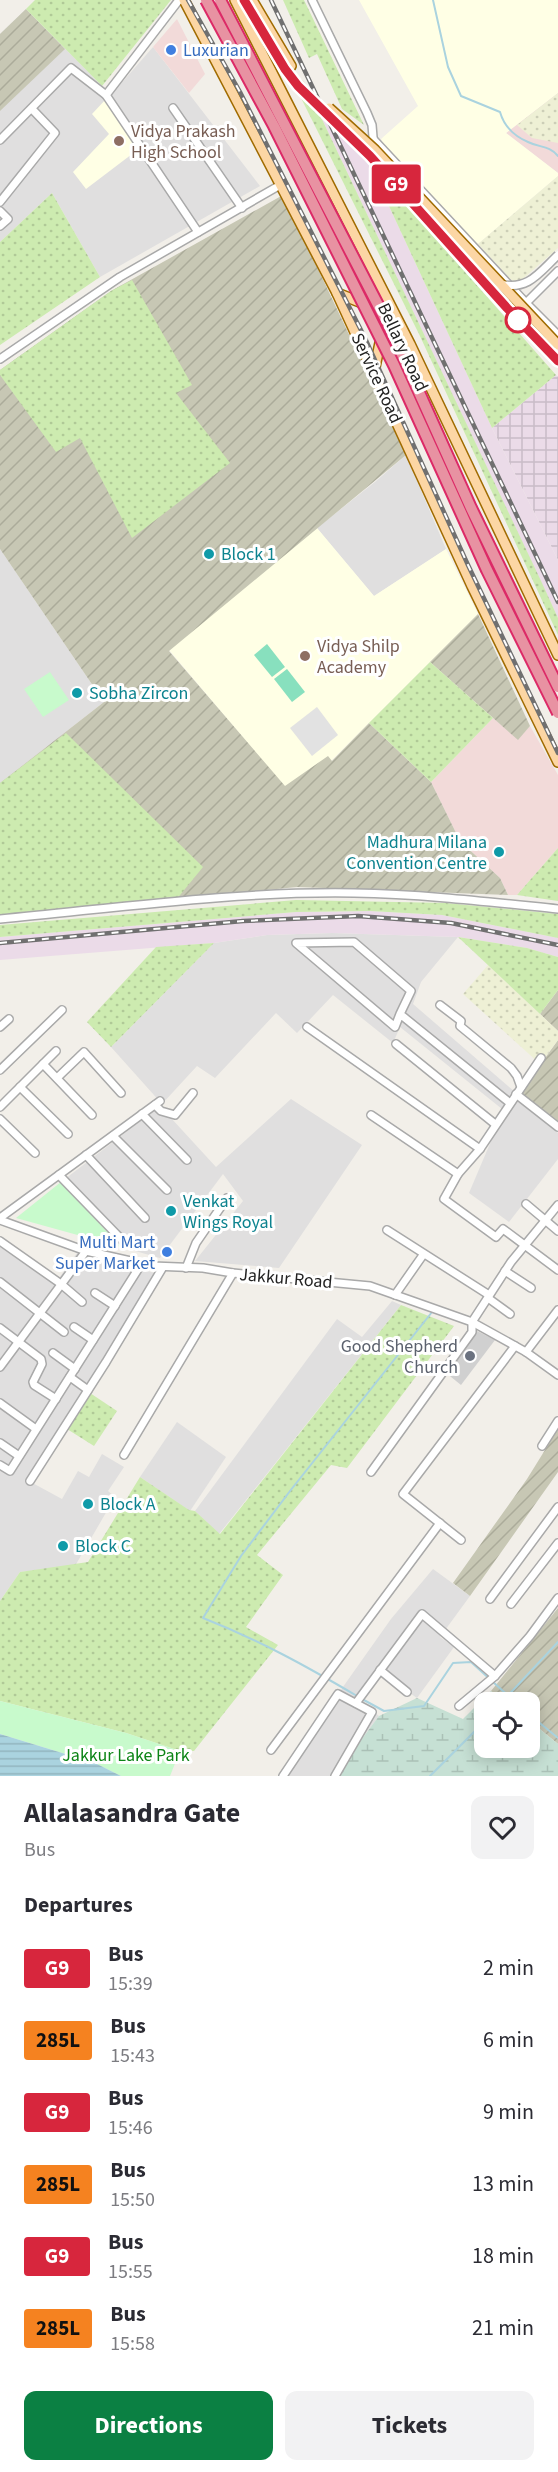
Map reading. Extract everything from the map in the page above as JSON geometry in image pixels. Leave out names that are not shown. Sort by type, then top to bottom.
[{"type":"highway","name":"Bellary Road","points":[[206,0],[274,126],[384,344],[482,560],[558,713]]},
{"type":"highway","name":"Bellary Road","points":[[220,0],[391,330],[471,508],[558,687]]},
{"type":"main road","name":"Service Road","points":[[184,0],[337,293],[472,586],[558,762]]},
{"type":"main road","points":[[236,0],[410,344],[558,655]]},
{"type":"main road","points":[[244,0],[288,68],[375,150],[558,345]]},
{"type":"main road","points":[[252,0],[298,86],[370,156],[558,361]]},
{"type":"main road","points":[[337,293],[362,303],[369,301],[374,295],[374,274]]},
{"type":"main road","points":[[374,372],[384,331],[394,327],[410,344]]},
{"type":"street","points":[[106,95],[179,0]]},
{"type":"street","points":[[312,0],[367,112],[372,125],[374,155],[385,179],[558,367]]},
{"type":"street","points":[[0,140],[71,68],[106,95],[198,232]]},
{"type":"street","points":[[173,108],[242,208]]},
{"type":"street","points":[[0,202],[55,133],[32,109]]},
{"type":"street","points":[[373,139],[558,335]]},
{"type":"street","points":[[0,359],[120,277],[282,184]]},
{"type":"street","points":[[0,211],[8,219],[0,226]]},
{"type":"street","points":[[500,284],[513,287],[527,284],[558,255]]},
{"type":"street","points":[[511,317],[558,271]]},
{"type":"street","points":[[0,920],[248,896],[301,894],[416,895],[558,909]]},
{"type":"street","points":[[354,942],[411,991],[400,1014],[395,1027],[296,943],[354,942]]},
{"type":"street","points":[[440,1005],[461,1021],[460,1026],[511,1068],[521,1087]]},
{"type":"street","points":[[0,1070],[62,1010]]},
{"type":"street","points":[[400,1014],[510,1103]]},
{"type":"street","points":[[0,1027],[9,1019]]},
{"type":"street","points":[[307,1027],[480,1149]]},
{"type":"street","points":[[396,1044],[495,1124]]},
{"type":"street","points":[[0,1107],[56,1051]]},
{"type":"street","points":[[57,1078],[84,1052],[121,1093]]},
{"type":"street","points":[[542,1058],[480,1149],[458,1174],[444,1199],[496,1237],[502,1228],[558,1270]]},
{"type":"street","points":[[43,1064],[92,1114]]},
{"type":"street","points":[[20,1087],[68,1134]]},
{"type":"street","points":[[0,1219],[157,1103],[161,1111],[175,1114],[193,1093]]},
{"type":"street","points":[[516,1094],[558,1126]]},
{"type":"street","points":[[142,1114],[187,1160]]},
{"type":"street","points":[[371,1115],[458,1174]]},
{"type":"street","points":[[0,1119],[35,1153]]},
{"type":"street","points":[[113,1136],[167,1190]]},
{"type":"street","points":[[86,1155],[145,1218]]},
{"type":"street","points":[[59,1175],[123,1241]]},
{"type":"street","points":[[186,1268],[196,1243],[227,1198]]},
{"type":"street","points":[[526,1204],[558,1231]]},
{"type":"street","points":[[371,1472],[472,1332],[472,1322],[505,1271],[558,1205]]},
{"type":"street","name":"Jakkur Road","points":[[0,1219],[86,1251],[163,1267],[370,1286],[472,1322],[526,1352],[558,1375]]},
{"type":"street","points":[[387,1230],[489,1297],[510,1314]]},
{"type":"street","points":[[0,1241],[61,1284],[82,1302]]},
{"type":"street","points":[[0,1367],[86,1251]]},
{"type":"street","points":[[395,1295],[423,1255]]},
{"type":"street","points":[[0,1465],[10,1471],[142,1263]]},
{"type":"street","points":[[30,1481],[163,1267]]},
{"type":"street","points":[[505,1271],[531,1288]]},
{"type":"street","points":[[124,1455],[233,1273]]},
{"type":"street","points":[[0,1282],[64,1332]]},
{"type":"street","points":[[95,1293],[114,1306]]},
{"type":"street","points":[[526,1352],[558,1310]]},
{"type":"street","points":[[74,1327],[93,1340]]},
{"type":"street","points":[[0,1328],[41,1359],[42,1364],[33,1382],[34,1385],[56,1399]]},
{"type":"street","points":[[461,1540],[403,1494],[515,1346]]},
{"type":"street","points":[[53,1353],[75,1369]]},
{"type":"street","points":[[70,1377],[88,1390]]},
{"type":"street","points":[[0,1403],[36,1429]]},
{"type":"street","points":[[542,1446],[558,1421]]},
{"type":"street","points":[[0,1443],[19,1456]]},
{"type":"street","points":[[490,1599],[558,1507]]},
{"type":"street","points":[[271,1750],[440,1523]]},
{"type":"street","points":[[511,1604],[558,1543]]},
{"type":"street","points":[[459,1706],[495,1676],[530,1636],[558,1598]]},
{"type":"street","points":[[356,1702],[422,1614],[495,1676]]},
{"type":"street","points":[[380,1670],[407,1692]]},
{"type":"street","points":[[283,1776],[338,1694],[372,1712],[335,1776]]},
{"type":"shaded area","points":[[359,0],[558,0],[558,93],[506,133],[558,173],[558,176],[478,244],[384,145],[381,139],[418,106]]},
{"type":"shaded area","points":[[26,9],[111,95],[153,47],[260,186],[100,277],[52,193],[0,242],[0,34]]},
{"type":"shaded area","points":[[26,9],[65,49],[0,111],[0,34]]},
{"type":"shaded area","points":[[177,19],[205,74],[189,93],[153,47]]},
{"type":"shaded area","points":[[558,93],[558,173],[506,133]]},
{"type":"shaded area","points":[[558,93],[558,143],[532,138],[517,125]]},
{"type":"shaded area","name":"Vidya Prakash High School","points":[[106,99],[140,148],[86,189],[73,172],[109,134],[92,114]]},
{"type":"shaded area","points":[[320,115],[369,163],[492,428],[558,560],[558,618]]},
{"type":"shaded area","points":[[558,176],[558,248],[516,285],[478,244]]},
{"type":"shaded area","points":[[283,195],[406,455],[169,651],[285,786],[328,756],[332,761],[369,723],[431,782],[460,841],[500,878],[508,895],[297,887],[0,916],[0,783],[104,702],[0,549],[0,370],[111,291]]},
{"type":"shaded area","points":[[556,375],[558,377],[558,560],[492,428]]},
{"type":"shaded area","points":[[406,455],[446,549],[374,596],[317,528]]},
{"type":"shaded area","name":"Vidya Shilp Academy","points":[[317,528],[374,596],[446,549],[478,614],[331,761],[327,757],[285,787],[169,650]]},
{"type":"shaded area","points":[[0,549],[104,702],[0,783]]},
{"type":"shaded area","points":[[478,614],[530,726],[518,740],[430,662]]},
{"type":"shaded area","points":[[317,707],[338,735],[312,756],[290,728]]},
{"type":"shaded area","name":"Madhura Milana Convention Centre","points":[[493,718],[518,739],[530,726],[558,775],[558,848],[517,895],[508,895],[500,878],[460,841],[431,782]]},
{"type":"shaded area","points":[[370,911],[442,915],[558,938],[558,957],[527,948],[458,937],[332,933],[267,935],[214,943],[0,960],[0,937],[296,912]]},
{"type":"shaded area","points":[[332,933],[458,937],[421,982],[413,1004],[515,1092],[502,1109],[400,1027],[393,1043],[333,995],[297,1033],[276,1013],[215,1078],[197,1066],[162,1104],[111,1047],[214,943],[267,935]]},
{"type":"shaded area","points":[[488,965],[558,1031],[558,1040],[540,1064],[463,994]]},
{"type":"shaded area","points":[[558,990],[558,1031],[540,1014]]},
{"type":"shaded area","points":[[558,1040],[558,1125],[519,1094]]},
{"type":"shaded area","points":[[291,1099],[362,1145],[279,1268],[195,1261],[243,1201],[223,1174],[160,1258],[121,1247],[61,1182],[160,1106],[216,1167]]},
{"type":"shaded area","points":[[517,1099],[558,1133],[558,1159],[509,1222],[469,1193],[497,1127]]},
{"type":"shaded area","points":[[0,1237],[59,1278],[77,1253],[155,1273],[119,1337],[27,1480],[62,1499],[78,1471],[89,1477],[102,1454],[124,1467],[108,1491],[115,1497],[75,1566],[20,1572],[0,1601]]},
{"type":"shaded area","points":[[392,1301],[401,1305],[219,1534],[195,1511],[337,1319],[362,1337]]},
{"type":"shaded area","name":"Good Shepherd Church","points":[[477,1331],[495,1340],[461,1385],[445,1372]]},
{"type":"shaded area","points":[[177,1422],[226,1457],[190,1511],[140,1477]]},
{"type":"shaded area","points":[[558,1429],[558,1472],[470,1596],[453,1583],[527,1479]]},
{"type":"shaded area","points":[[433,1569],[470,1596],[440,1637],[454,1647],[417,1698],[381,1673],[360,1701],[379,1716],[334,1776],[280,1776],[391,1619]]},
{"type":"shaded area","points":[[558,1608],[558,1744],[540,1729],[540,1692],[491,1691]]},
{"type":"green space","points":[[35,0],[171,0],[102,86],[26,9]]},
{"type":"green space","points":[[283,0],[304,0],[364,125],[342,109],[317,54],[309,58]]},
{"type":"green space","points":[[296,88],[320,115],[542,583],[558,618],[558,635],[419,334]]},
{"type":"green space","points":[[369,163],[556,375],[492,428]]},
{"type":"green space","points":[[52,193],[100,277],[0,345],[0,242]]},
{"type":"green space","points":[[132,280],[192,385],[176,393],[230,463],[132,538],[80,438],[56,452],[0,375],[0,370],[111,291]]},
{"type":"green space","points":[[267,644],[285,667],[272,677],[254,655]]},
{"type":"green space","points":[[430,662],[493,718],[431,782],[369,723]]},
{"type":"green space","points":[[287,669],[305,692],[292,702],[274,679]]},
{"type":"green space","points":[[50,672],[69,700],[43,717],[24,689]]},
{"type":"green space","points":[[66,733],[203,867],[176,900],[0,916],[0,783]]},
{"type":"green space","points":[[558,848],[558,901],[517,895]]},
{"type":"green space","points":[[296,900],[446,903],[558,914],[558,938],[442,915],[370,911],[296,912],[0,937],[0,925]]},
{"type":"green space","points":[[458,937],[527,948],[558,957],[558,990],[540,1014]]},
{"type":"green space","points":[[214,943],[111,1047],[87,1022],[156,947]]},
{"type":"green space","points":[[61,1182],[121,1247],[16,1218]]},
{"type":"green space","points":[[401,1305],[454,1326],[347,1468],[331,1465],[257,1555],[283,1575],[246,1627],[278,1645],[194,1751],[180,1751],[126,1733],[0,1701],[0,1601],[20,1572],[88,1562],[140,1477],[189,1510],[195,1511],[220,1534]]},
{"type":"green space","points":[[90,1393],[117,1411],[94,1446],[67,1429]]},
{"type":"green space","points":[[417,1698],[463,1719],[474,1708],[474,1758],[540,1758],[540,1729],[558,1744],[558,1776],[334,1776],[379,1716]]},
{"type":"green space","name":"Jakkur Lake Park","points":[[0,1701],[126,1733],[180,1751],[170,1776],[121,1776],[95,1763],[0,1734]]},
{"type":"water","points":[[0,1734],[95,1763],[121,1776],[0,1776]]},
{"type":"waterway","points":[[433,0],[448,67],[461,96],[500,112],[504,122],[514,134],[532,144],[548,148],[558,156]]},
{"type":"waterway","points":[[357,1696],[282,1654],[203,1618],[241,1556],[432,1312]]},
{"type":"waterway","points":[[511,1692],[558,1642]]},
{"type":"waterway","points":[[362,1699],[384,1711],[424,1706],[453,1663],[471,1662],[504,1692]]},
{"type":"waterway","points":[[540,1723],[558,1738]]},
{"type":"waterway","points":[[430,1776],[474,1732]]},
{"type":"railway","points":[[188,0],[240,92],[364,336],[468,565],[558,753]]},
{"type":"railway","points":[[271,0],[558,602]]},
{"type":"railway","points":[[0,943],[243,921],[358,916],[451,923],[558,945]]},
{"type":"bus line","name":"G9","points":[[244,0],[285,69],[298,86],[370,156],[558,361]]},
{"type":"place","name":"Luxurian","points":[[171,50]]},
{"type":"place","name":"Vidya Prakash High School","points":[[119,141]]},
{"type":"place","name":"Block 1","points":[[209,554]]},
{"type":"place","name":"Vidya Shilp Academy","points":[[305,656]]},
{"type":"place","name":"Sobha Zircon","points":[[77,693]]},
{"type":"place","name":"Madhura Milana Convention Centre","points":[[499,852]]},
{"type":"place","name":"Venkat Wings Royal","points":[[171,1211]]},
{"type":"place","name":"Multi Mart Super Market","points":[[167,1252]]},
{"type":"place","name":"Good Shepherd Church","points":[[470,1356]]},
{"type":"place","name":"Block A","points":[[88,1504]]},
{"type":"place","name":"Block C","points":[[63,1546]]}]
